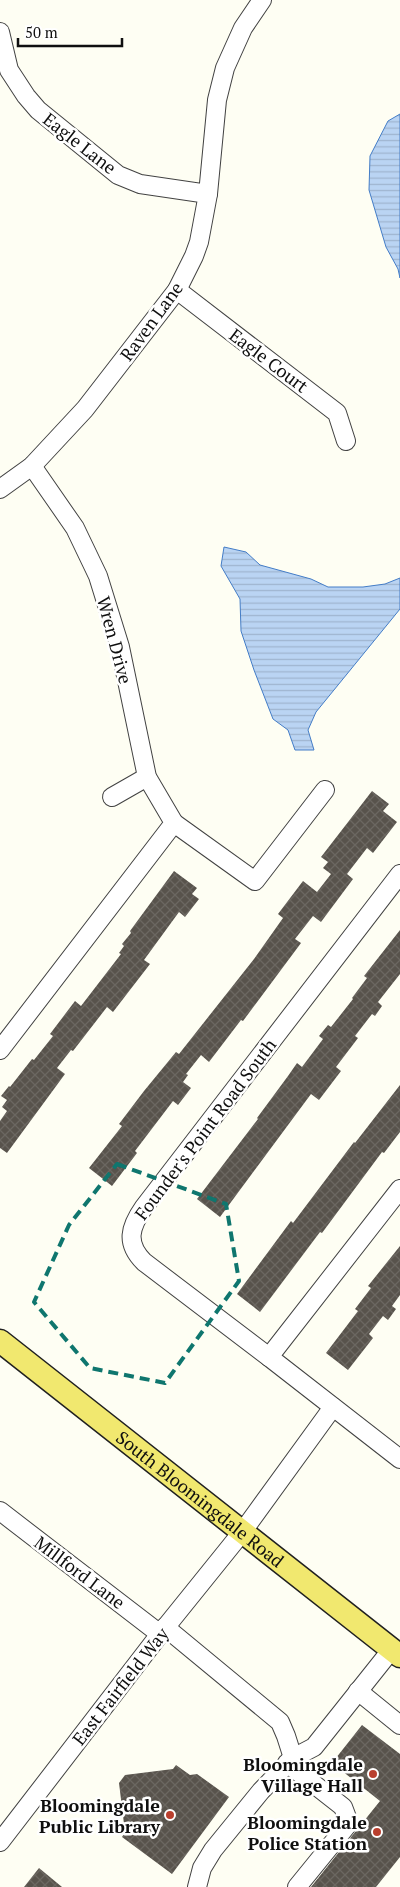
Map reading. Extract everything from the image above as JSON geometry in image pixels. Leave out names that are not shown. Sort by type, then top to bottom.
[{"type":"main road","name":"South Bloomingdale Road","points":[[0,1342],[396,1653]]},
{"type":"street","name":"Raven Lane","points":[[0,489],[32,466],[86,409],[177,290],[199,242],[208,194],[217,100],[225,68],[243,28],[262,0]]},
{"type":"street","name":"Eagle Lane","points":[[0,32],[4,74],[38,110],[118,175],[140,184],[208,194]]},
{"type":"street","name":"Eagle Court","points":[[177,290],[338,413],[346,441]]},
{"type":"street","name":"Wren Drive","points":[[32,466],[75,528],[98,576],[120,647],[147,777],[174,824],[255,881],[325,790]]},
{"type":"street","points":[[112,797],[147,777]]},
{"type":"street","points":[[0,1050],[174,824]]},
{"type":"street","name":"Founder's Point Road South","points":[[400,874],[151,1198],[134,1225],[132,1234],[134,1248],[144,1262],[400,1459]]},
{"type":"street","points":[[270,1358],[400,1189]]},
{"type":"street","name":"East Fairfield Way","points":[[0,1842],[163,1630],[243,1531],[333,1407]]},
{"type":"street","name":"Millford Lane","points":[[0,1511],[163,1630],[280,1722],[286,1736],[290,1760]]},
{"type":"street","points":[[197,1887],[202,1868],[214,1850],[261,1791],[290,1760],[314,1747],[358,1691],[396,1653]]},
{"type":"street","points":[[358,1691],[400,1725]]},
{"type":"street","points":[[290,1760],[343,1807],[349,1822],[297,1887]]},
{"type":"highlighted area","points":[[117,1164],[226,1204],[239,1281],[165,1383],[90,1368],[34,1302],[69,1225]]},
{"type":"water","points":[[400,114],[400,278],[398,269],[386,247],[369,190],[370,156],[388,121]]},
{"type":"water","points":[[224,547],[246,552],[260,565],[311,579],[328,587],[363,587],[385,584],[400,578],[400,609],[316,712],[308,730],[314,750],[295,750],[288,730],[273,719],[241,631],[240,599],[221,566]]},
{"type":"building","points":[[372,791],[389,804],[383,811],[397,822],[373,853],[367,848],[347,874],[353,879],[321,922],[313,916],[295,939],[301,943],[243,1021],[241,1020],[209,1062],[201,1055],[186,1074],[188,1075],[183,1082],[191,1088],[178,1105],[173,1101],[135,1151],[137,1153],[112,1186],[89,1168],[122,1126],[119,1124],[144,1091],[176,1052],[179,1054],[254,959],[283,918],[278,914],[303,881],[317,892],[331,874],[323,868],[328,862],[321,857]]},
{"type":"building","points":[[174,871],[197,888],[192,894],[199,899],[185,917],[179,912],[144,960],[150,964],[113,1012],[107,1007],[73,1051],[71,1050],[57,1068],[65,1074],[7,1153],[0,1148],[0,1121],[7,1111],[2,1107],[7,1100],[1,1096],[53,1036],[50,1034],[75,1001],[81,1006],[121,954],[119,953],[124,946],[122,944],[131,933],[130,931]]},
{"type":"building","points":[[400,930],[400,974],[378,1002],[382,1006],[375,1016],[372,1014],[355,1036],[358,1038],[336,1067],[341,1071],[319,1100],[311,1094],[220,1217],[197,1199],[258,1119],[297,1063],[302,1067],[323,1039],[319,1036],[328,1025],[331,1027],[353,999],[367,978],[364,976]]},
{"type":"building","points":[[400,1085],[400,1132],[384,1153],[382,1152],[260,1312],[237,1294],[291,1221],[293,1223]]},
{"type":"building","points":[[400,1246],[400,1295],[392,1306],[396,1309],[388,1320],[383,1316],[369,1334],[373,1338],[348,1370],[326,1353],[358,1311],[355,1309],[371,1288],[368,1286]]},
{"type":"building","points":[[362,1725],[400,1754],[400,1857],[376,1887],[311,1887],[380,1801],[332,1763]]},
{"type":"building","name":"Bloomingdale Public Library","points":[[176,1765],[190,1775],[197,1774],[229,1797],[172,1874],[122,1837],[125,1832],[119,1783],[125,1775],[173,1769]]},
{"type":"building","points":[[39,1868],[62,1887],[24,1887]]},
{"type":"place","name":"Bloomingdale Village Hall","points":[[373,1774]]},
{"type":"place","name":"Bloomingdale Public Library","points":[[170,1815]]},
{"type":"place","name":"Bloomingdale Police Station","points":[[377,1832]]}]
